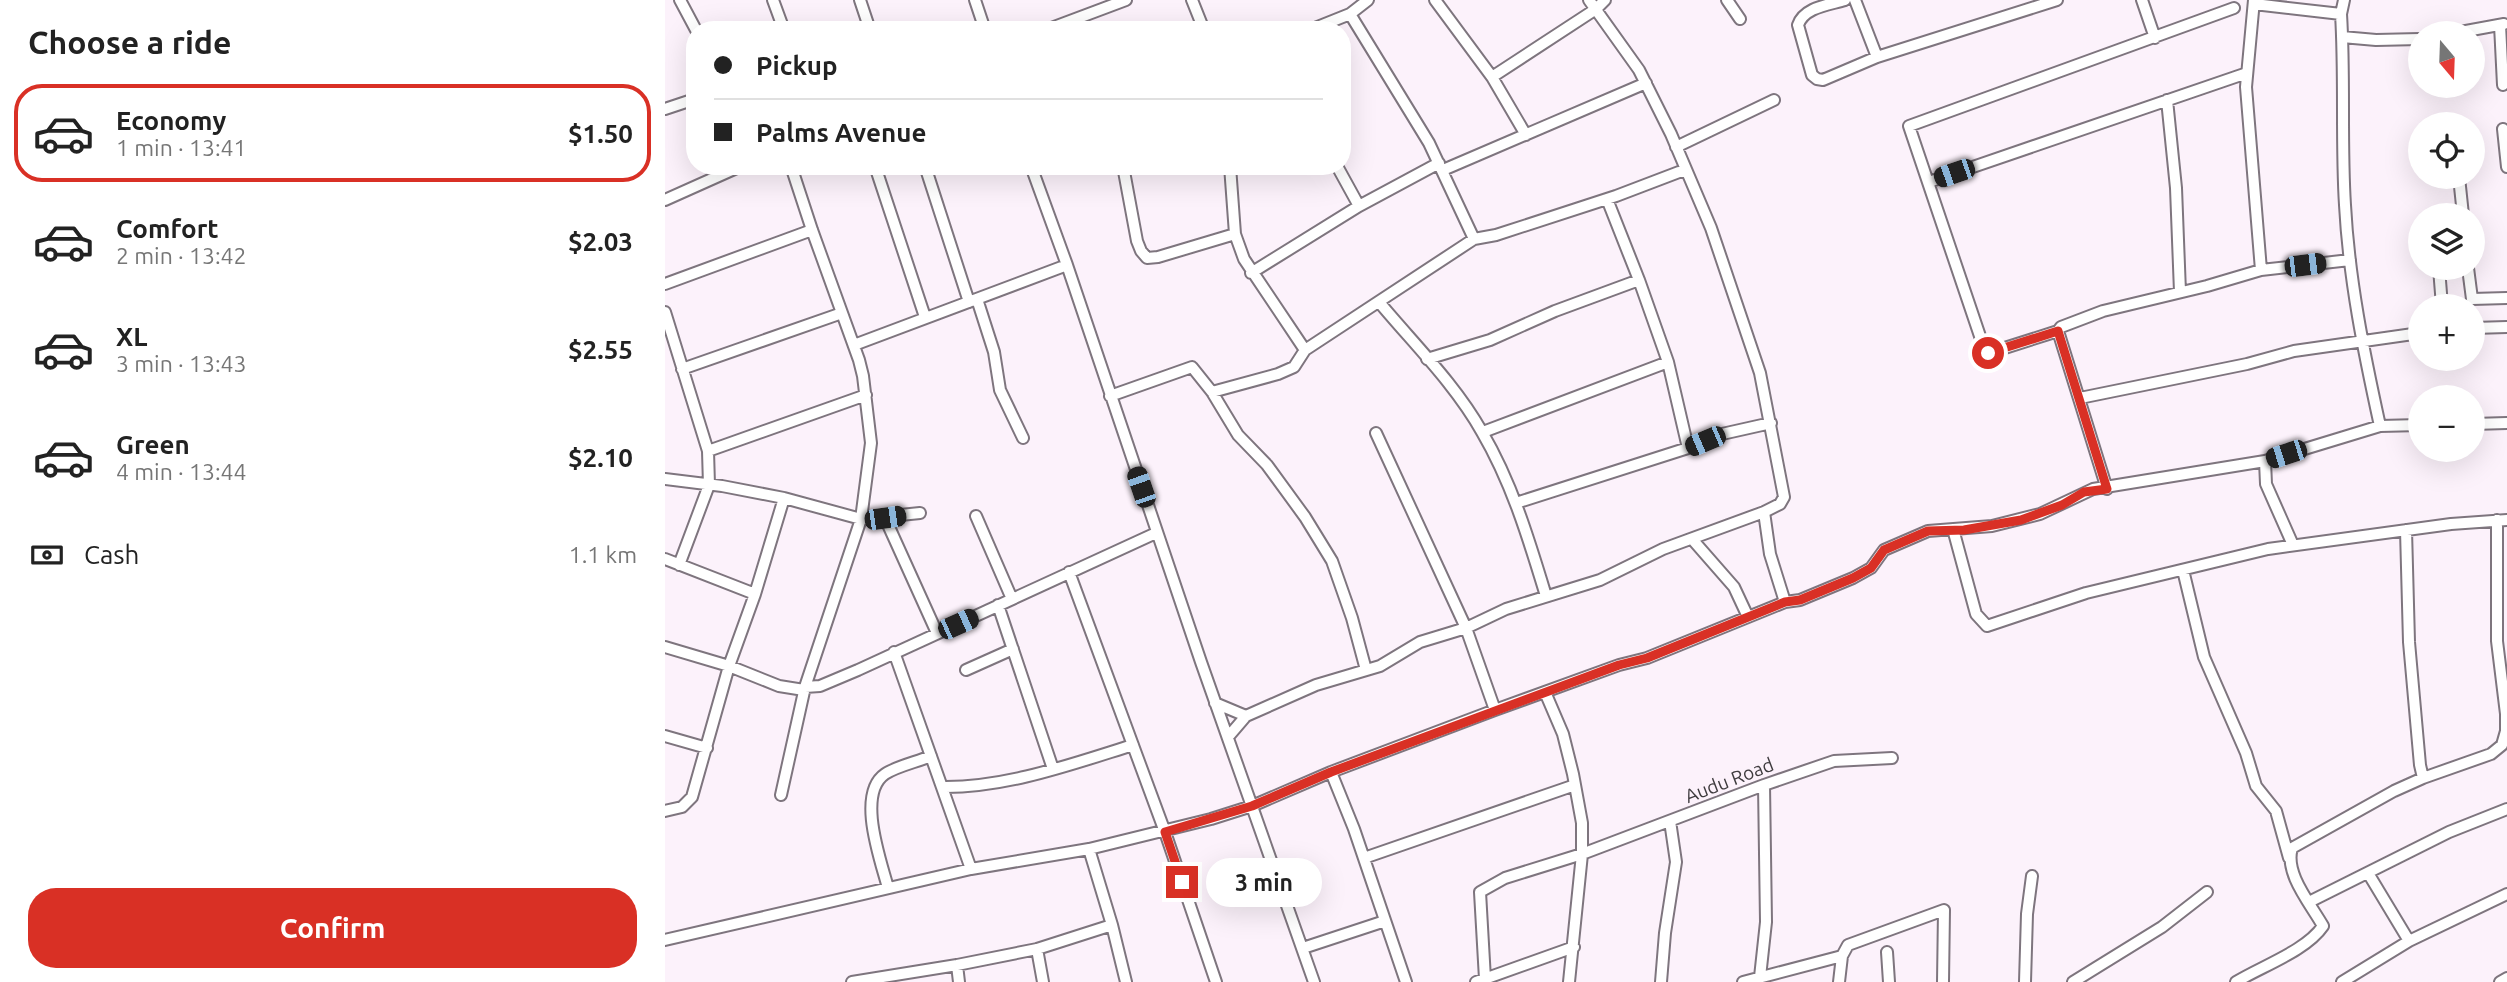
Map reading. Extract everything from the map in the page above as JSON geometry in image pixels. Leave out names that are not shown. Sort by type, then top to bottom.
[{"type":"street","points":[[681,0],[692,21]]},
{"type":"street","points":[[773,0],[781,21]]},
{"type":"street","points":[[860,0],[867,21]]},
{"type":"street","points":[[975,0],[982,21]]},
{"type":"street","points":[[1087,0],[1090,13]]},
{"type":"street","points":[[1069,21],[1126,0]]},
{"type":"street","points":[[1192,0],[1200,21]]},
{"type":"street","points":[[1332,21],[1350,14],[1368,0]]},
{"type":"street","points":[[1435,0],[1492,77],[1526,135]]},
{"type":"street","points":[[1492,77],[1592,5],[1605,0]]},
{"type":"street","points":[[1727,0],[1740,19]]},
{"type":"street","points":[[1845,0],[1808,12],[1800,18],[1798,25],[1812,75],[1817,79],[1877,57],[2057,0]]},
{"type":"street","points":[[1855,0],[1877,57]]},
{"type":"street","points":[[2142,0],[2155,38]]},
{"type":"street","points":[[2344,0],[2341,14],[2344,205],[2361,340],[2380,426]]},
{"type":"street","points":[[2261,270],[2247,110],[2254,2],[2341,14]]},
{"type":"street","points":[[1228,737],[1245,716],[1315,685],[1380,666],[1420,642],[1466,628],[1546,596],[1600,580],[1663,549],[1764,512],[1780,504],[1784,497],[1760,373],[1734,289],[1702,205],[1646,82],[1592,5]]},
{"type":"street","points":[[2234,8],[1909,126],[1985,351],[1992,352],[2058,331],[2065,324],[2103,311],[2261,270],[2350,260]]},
{"type":"street","points":[[1350,14],[1441,167],[1474,239]]},
{"type":"street","points":[[2485,27],[2504,24],[2503,85]]},
{"type":"street","points":[[2342,37],[2408,39]]},
{"type":"street","points":[[1929,182],[2248,73]]},
{"type":"street","points":[[1251,273],[1360,206],[1441,167],[1526,135],[1646,82]]},
{"type":"street","points":[[1676,147],[1774,100]]},
{"type":"street","points":[[2167,100],[2176,188],[2180,292]]},
{"type":"street","points":[[665,109],[686,102]]},
{"type":"street","points":[[2503,129],[2507,167]]},
{"type":"street","points":[[1212,393],[1294,367],[1305,350],[1474,239],[1496,235],[1679,172],[1686,172]]},
{"type":"street","points":[[665,200],[721,175]]},
{"type":"street","points":[[781,795],[805,687],[861,520],[871,443],[866,395],[854,345],[811,230],[794,175]]},
{"type":"street","points":[[879,175],[925,317]]},
{"type":"street","points":[[928,175],[994,352],[1000,390],[1023,438]]},
{"type":"street","points":[[1034,175],[1156,533],[1314,982]]},
{"type":"street","points":[[1125,175],[1137,242],[1147,258],[1235,234]]},
{"type":"street","points":[[1231,175],[1235,234],[1251,273],[1305,350]]},
{"type":"street","points":[[1342,175],[1360,206]]},
{"type":"street","points":[[1607,199],[1668,362],[1688,448]]},
{"type":"street","points":[[665,284],[811,230]]},
{"type":"street","points":[[854,345],[1067,265]]},
{"type":"street","points":[[1427,359],[1490,341],[1555,311],[1639,280]]},
{"type":"street","points":[[2470,280],[2472,299],[2507,298]]},
{"type":"street","points":[[1379,302],[1459,397],[1483,432],[1516,503],[1546,596]]},
{"type":"street","points":[[665,312],[708,451],[709,485],[680,565]]},
{"type":"street","points":[[682,369],[842,313]]},
{"type":"street","points":[[2485,328],[2507,327]]},
{"type":"street","points":[[2058,331],[2107,489]]},
{"type":"street","points":[[2080,398],[2246,364],[2294,351],[2408,334]]},
{"type":"street","points":[[1483,432],[1668,362]]},
{"type":"street","points":[[1110,396],[1192,367],[1238,435],[1267,465],[1305,517],[1332,561],[1352,618],[1366,670]]},
{"type":"street","points":[[708,451],[866,395]]},
{"type":"street","points":[[1516,503],[1688,448],[1722,434],[1771,423]]},
{"type":"street","points":[[2485,424],[2507,423]]},
{"type":"street","points":[[665,940],[971,869],[1089,849],[1165,832],[1252,806],[1331,772],[1495,710],[1619,665],[1647,658],[1785,602],[1800,600],[1853,578],[1871,568],[1884,550],[1928,531],[1993,526],[2021,520],[2062,505],[2084,492],[2265,461],[2380,426],[2408,425]]},
{"type":"street","points":[[1376,433],[1466,628],[1495,710]]},
{"type":"street","points":[[2265,461],[2266,484],[2293,545]]},
{"type":"street","points":[[665,479],[784,498],[861,520],[920,513]]},
{"type":"street","points":[[665,811],[682,807],[692,797],[729,666],[755,594],[784,498]]},
{"type":"street","points":[[1764,512],[1770,554],[1785,602]]},
{"type":"street","points":[[976,516],[1012,599]]},
{"type":"street","points":[[885,518],[937,633]]},
{"type":"street","points":[[1953,530],[1976,614],[1987,625],[2087,593],[2268,548],[2502,520],[2503,607],[2497,641],[2506,731],[2501,745],[2491,754],[2423,778],[2301,842],[2292,848],[2289,858]]},
{"type":"street","points":[[2406,530],[2409,642],[2423,778]]},
{"type":"street","points":[[665,647],[729,666],[779,686],[804,690],[805,687],[820,686],[1156,533]]},
{"type":"street","points":[[1692,539],[1734,587],[1748,617]]},
{"type":"street","points":[[665,559],[755,594]]},
{"type":"street","points":[[2183,570],[2204,657],[2246,752],[2256,786],[2276,811],[2291,871],[2323,926],[2317,935],[2236,982]]},
{"type":"street","points":[[1069,572],[1165,832],[1216,982]]},
{"type":"street","points":[[998,605],[1053,769]]},
{"type":"street","points":[[966,670],[1013,649]]},
{"type":"street","points":[[894,652],[971,869]]},
{"type":"street","points":[[1545,692],[1563,734],[1582,823],[1582,854],[1569,982]]},
{"type":"street","points":[[1215,703],[1245,716]]},
{"type":"street","points":[[665,736],[707,748]]},
{"type":"street","points":[[941,787],[976,786],[1053,769],[1133,745]]},
{"type":"street","points":[[888,888],[871,816],[872,791],[884,775],[931,757]]},
{"type":"street","name":"Audu Road","points":[[1481,980],[1480,892],[1505,878],[1582,854],[1835,761],[1892,758]]},
{"type":"street","points":[[1331,772],[1364,858],[1406,982]]},
{"type":"street","points":[[1364,858],[1575,785]]},
{"type":"street","points":[[1760,976],[1766,922],[1764,785]]},
{"type":"street","points":[[2309,902],[2449,832],[2507,809]]},
{"type":"street","points":[[1661,982],[1665,933],[1676,862],[1670,821]]},
{"type":"street","points":[[1089,849],[1126,982]]},
{"type":"street","points":[[2368,873],[2409,941]]},
{"type":"street","points":[[2025,982],[2027,914],[2032,876]]},
{"type":"street","points":[[2073,982],[2161,927],[2207,892]]},
{"type":"street","points":[[2342,982],[2409,941],[2507,894]]},
{"type":"street","points":[[1839,982],[1842,956],[1848,945],[1944,910],[1943,982]]},
{"type":"street","points":[[1303,948],[1385,921]]},
{"type":"street","points":[[852,982],[1037,949],[1112,925]]},
{"type":"street","points":[[1481,980],[1574,947]]},
{"type":"street","points":[[1037,949],[1043,982]]},
{"type":"street","points":[[1887,952],[1889,982]]},
{"type":"street","points":[[1743,982],[1842,956]]},
{"type":"street","points":[[957,965],[959,982]]},
{"type":"street","points":[[2500,982],[2507,978]]},
{"type":"route","points":[[1182,882],[1165,832],[1252,806],[1331,772],[1495,710],[1619,665],[1647,658],[1785,602],[1800,600],[1853,578],[1871,568],[1884,550],[1928,531],[1964,530],[2021,520],[2062,505],[2084,492],[2107,489],[2058,331],[1988,353]]}]
